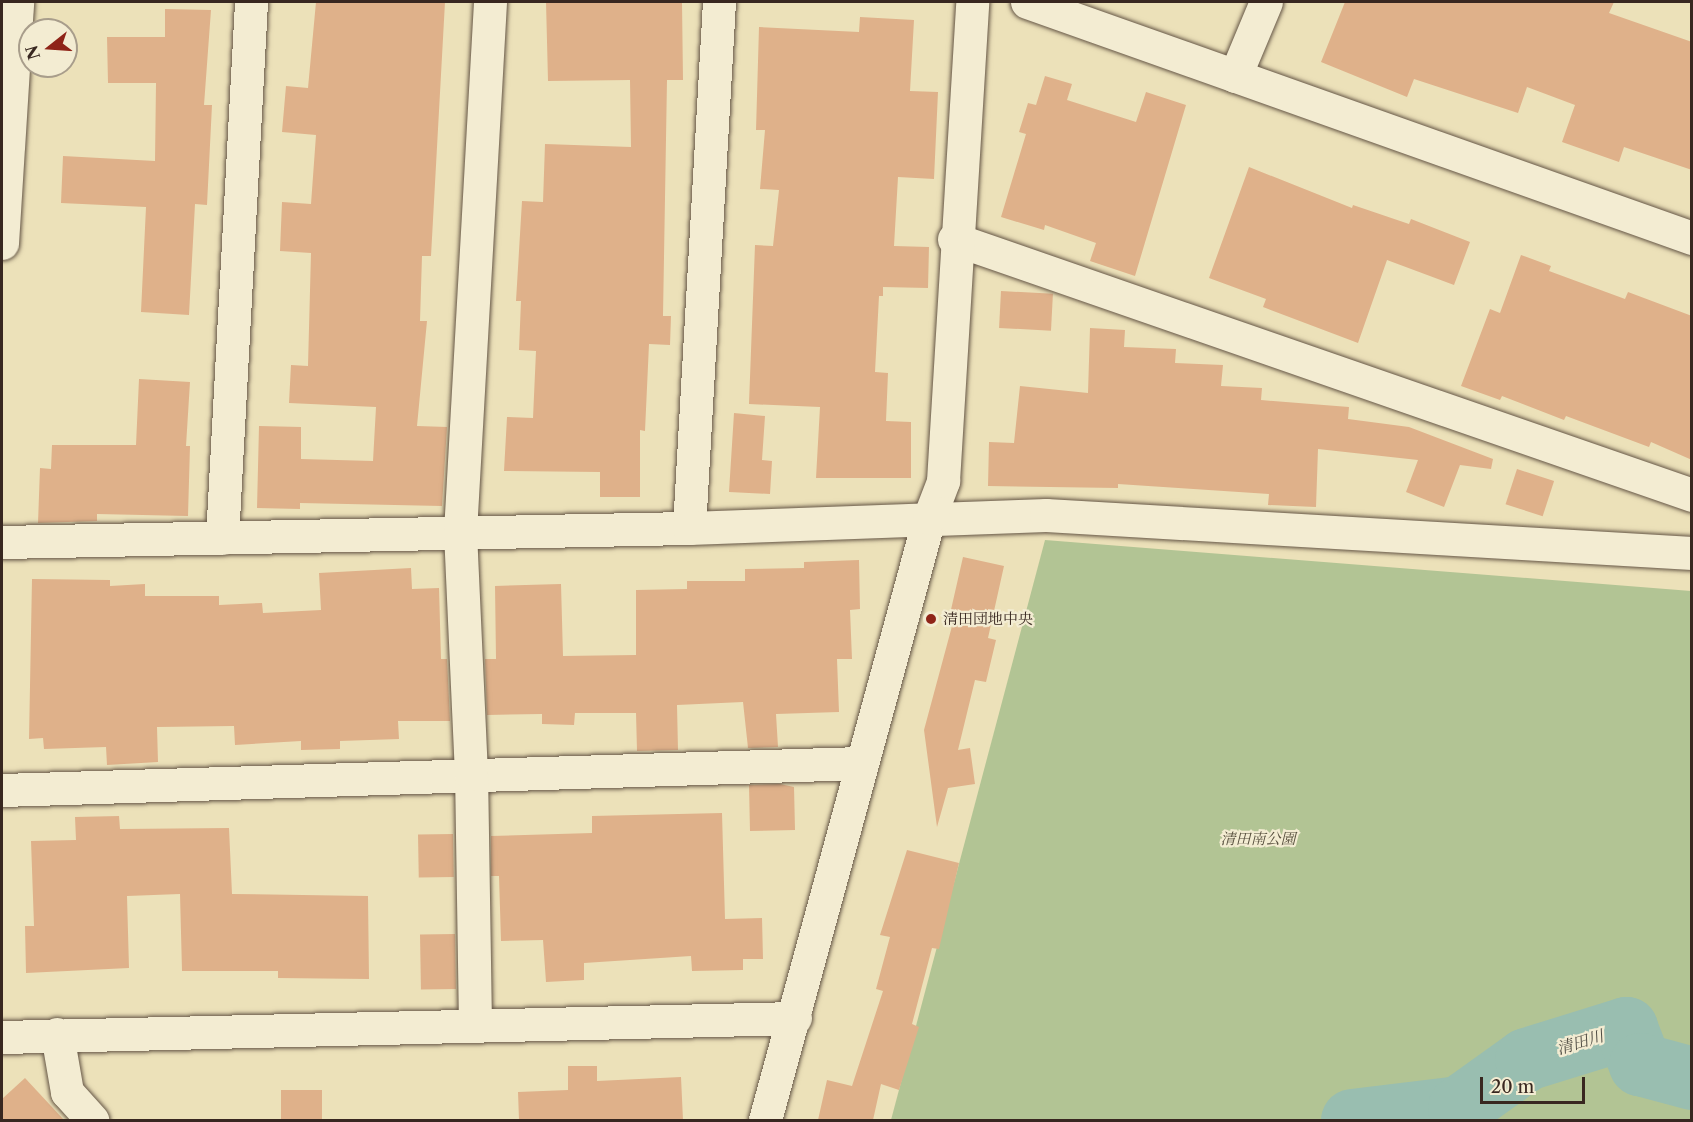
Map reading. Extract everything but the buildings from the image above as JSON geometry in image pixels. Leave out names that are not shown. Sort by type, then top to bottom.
[{"type":"street","points":[[2,243],[17,2]]},
{"type":"street","points":[[222,538],[251,2]]},
{"type":"street","points":[[475,1025],[471,774],[460,532],[490,2]]},
{"type":"street","points":[[689,528],[719,2]]},
{"type":"street","points":[[765,1120],[795,1018],[929,518],[943,481],[954,239],[972,2]]},
{"type":"street","points":[[1027,2],[1692,238]]},
{"type":"street","points":[[1235,76],[1266,2]]},
{"type":"street","points":[[954,239],[1692,495]]},
{"type":"street","points":[[2,542],[689,528],[1046,515],[1692,553]]},
{"type":"street","points":[[2,790],[471,774],[862,764]]},
{"type":"street","points":[[2,1036],[795,1018]]},
{"type":"street","points":[[57,1034],[67,1092],[92,1120]]},
{"type":"green space","name":"清田南公園","points":[[1045,540],[1691,591],[1691,1120],[891,1120]]},
{"type":"shaded area","points":[[1421,1094],[1459,1107],[1444,1120],[1336,1120],[1353,1105],[1381,1105]]},
{"type":"waterway","name":"清田川","points":[[1352,1120],[1459,1107],[1526,1059],[1626,1028],[1640,1064],[1692,1078]]},
{"type":"place","name":"清田団地中央","points":[[931,619]]}]
